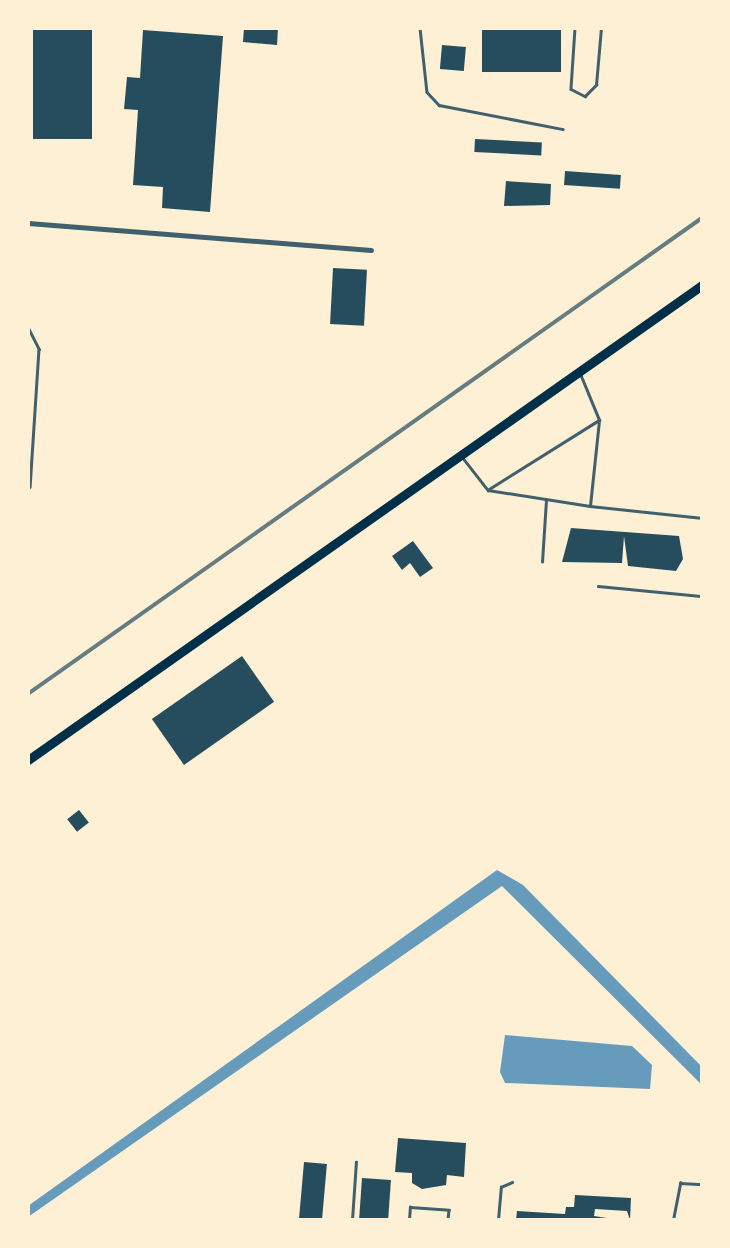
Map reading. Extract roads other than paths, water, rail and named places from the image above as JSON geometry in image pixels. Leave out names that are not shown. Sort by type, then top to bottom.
[{"type":"highway","points":[[28,760],[702,285]]},
{"type":"street","points":[[28,223],[371,250]]},
{"type":"lane","points":[[420,28],[427,92],[439,105],[563,130]]},
{"type":"lane","points":[[575,28],[571,89],[585,96],[596,85],[601,28]]},
{"type":"lane","points":[[28,327],[39,349],[29,466],[30,487]]},
{"type":"lane","points":[[579,372],[599,420],[590,506]]},
{"type":"lane","points":[[488,490],[599,420]]},
{"type":"lane","points":[[461,455],[488,490],[590,506],[702,518]]},
{"type":"lane","points":[[542,562],[546,500]]},
{"type":"lane","points":[[598,586],[701,596],[702,590]]},
{"type":"lane","points":[[352,1220],[356,1163]]},
{"type":"lane","points":[[498,1220],[501,1187],[512,1182]]},
{"type":"lane","points":[[673,1220],[680,1183],[702,1184]]},
{"type":"lane","points":[[409,1220],[410,1207],[449,1210],[448,1220]]},
{"type":"water","points":[[497,870],[523,885],[702,1067],[702,1085],[502,886],[28,1217],[28,1206]]},
{"type":"water","points":[[505,1035],[632,1046],[652,1065],[650,1089],[505,1083],[500,1072]]},
{"type":"railway","points":[[28,694],[702,218]]}]
